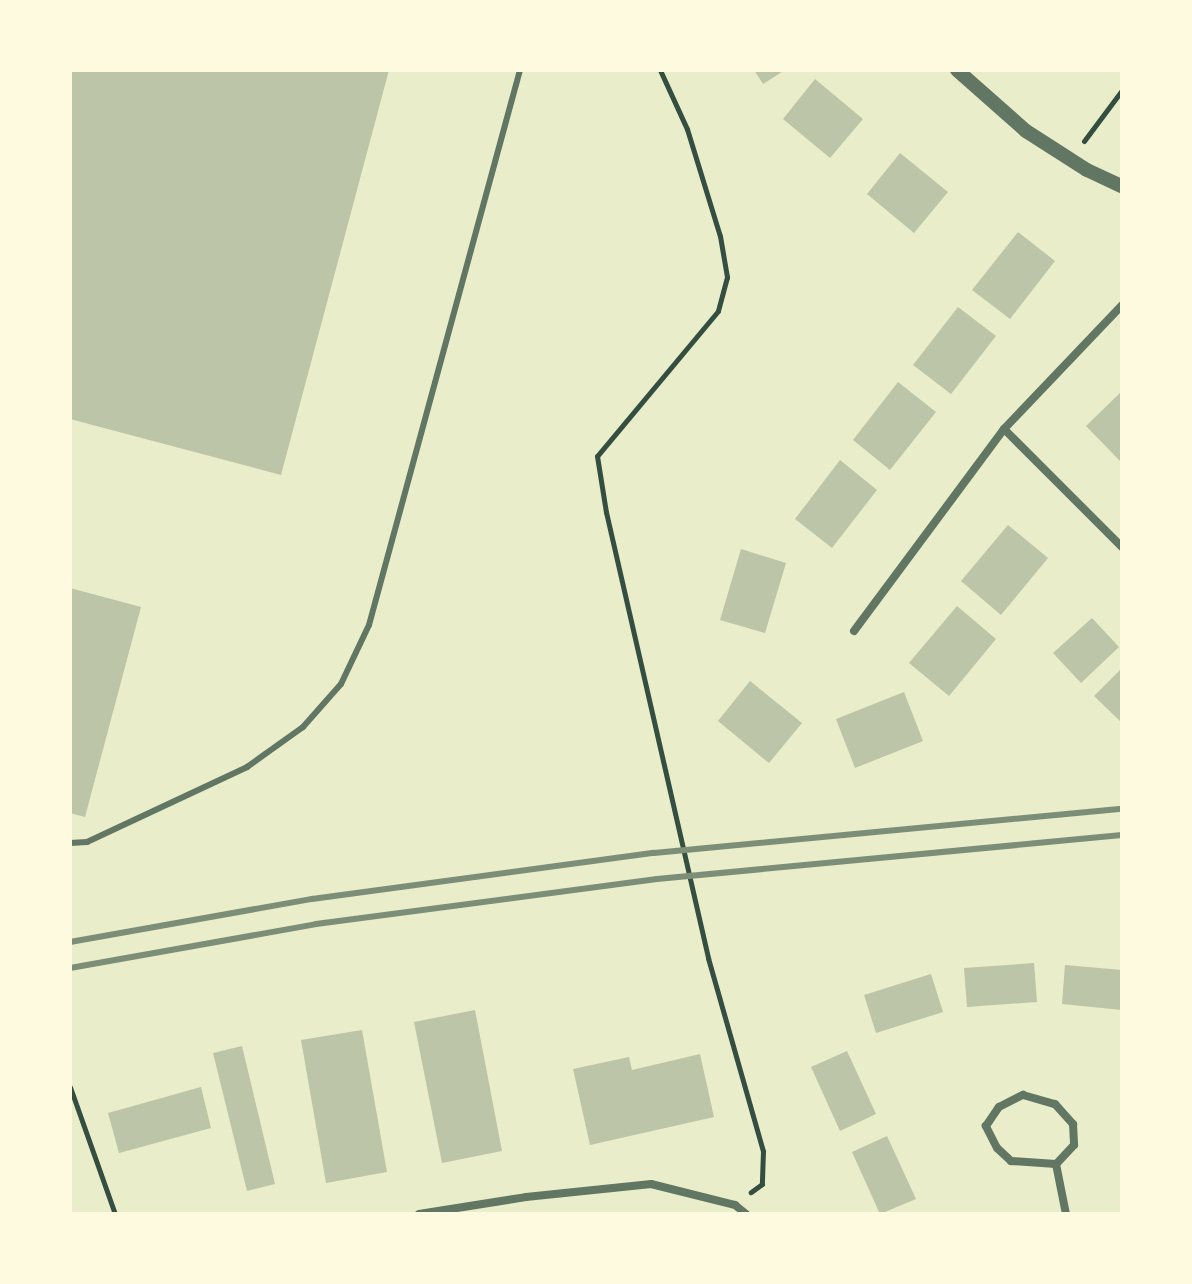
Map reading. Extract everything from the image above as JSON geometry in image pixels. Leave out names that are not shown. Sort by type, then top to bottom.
[{"type":"street","points":[[957,70],[1026,131],[1070,160],[1122,186]]},
{"type":"street","points":[[854,631],[1004,429],[1122,305]]},
{"type":"street","points":[[1004,429],[1122,547]]},
{"type":"street","points":[[1023,1095],[1055,1104],[1073,1124],[1074,1145],[1056,1164],[1011,1161],[997,1148],[986,1126],[999,1107],[1023,1095]]},
{"type":"street","points":[[1056,1164],[1066,1214]]},
{"type":"street","points":[[419,1214],[526,1197],[651,1184],[735,1205],[746,1214]]},
{"type":"lane","points":[[70,843],[87,842],[247,767],[303,727],[341,684],[369,625],[520,70]]},
{"type":"path","points":[[660,70],[687,129],[720,236],[727,277],[718,311],[597,456],[606,512],[659,754],[708,958],[763,1151],[762,1184],[735,1205]]},
{"type":"path","points":[[1070,160],[1122,90]]},
{"type":"path","points":[[70,1087],[115,1214]]},
{"type":"building","points":[[70,70],[389,70],[281,475],[70,419]]},
{"type":"building","points":[[754,70],[785,70],[763,84]]},
{"type":"building","points":[[815,79],[863,119],[830,158],[783,119]]},
{"type":"building","points":[[900,153],[948,192],[914,233],[867,194]]},
{"type":"building","points":[[1018,232],[1055,261],[1010,319],[972,290]]},
{"type":"building","points":[[958,307],[996,336],[951,394],[913,365]]},
{"type":"building","points":[[898,382],[936,412],[890,470],[853,440]]},
{"type":"building","points":[[1122,391],[1122,463],[1086,426]]},
{"type":"building","points":[[840,460],[877,490],[832,548],[795,519]]},
{"type":"building","points":[[1008,525],[1048,558],[1001,615],[961,581]]},
{"type":"building","points":[[741,549],[786,563],[765,633],[720,620]]},
{"type":"building","points":[[70,588],[141,607],[85,817],[70,813]]},
{"type":"building","points":[[957,606],[996,639],[949,696],[909,663]]},
{"type":"building","points":[[1092,618],[1119,647],[1081,683],[1053,653]]},
{"type":"building","points":[[1122,668],[1122,723],[1094,696]]},
{"type":"building","points":[[750,681],[802,723],[769,763],[718,721]]},
{"type":"building","points":[[904,692],[923,741],[855,768],[836,719]]},
{"type":"building","points":[[1034,963],[1037,1002],[967,1007],[964,968]]},
{"type":"building","points":[[1065,965],[1122,970],[1122,1010],[1062,1004]]},
{"type":"building","points":[[931,974],[943,1012],[876,1033],[864,995]]},
{"type":"building","points":[[475,1010],[502,1151],[442,1163],[414,1022]]},
{"type":"building","points":[[362,1030],[387,1172],[326,1183],[301,1040]]},
{"type":"building","points":[[242,1046],[275,1184],[247,1191],[213,1053]]},
{"type":"building","points":[[847,1051],[876,1114],[840,1131],[811,1067]]},
{"type":"building","points":[[700,1054],[714,1117],[590,1145],[573,1069],[629,1057],[632,1070]]},
{"type":"building","points":[[201,1087],[211,1128],[119,1153],[108,1113]]},
{"type":"building","points":[[887,1136],[916,1199],[880,1214],[852,1152]]},
{"type":"railway","points":[[70,942],[312,899],[654,853],[1122,809]]},
{"type":"railway","points":[[70,968],[316,924],[657,879],[1122,835]]}]
